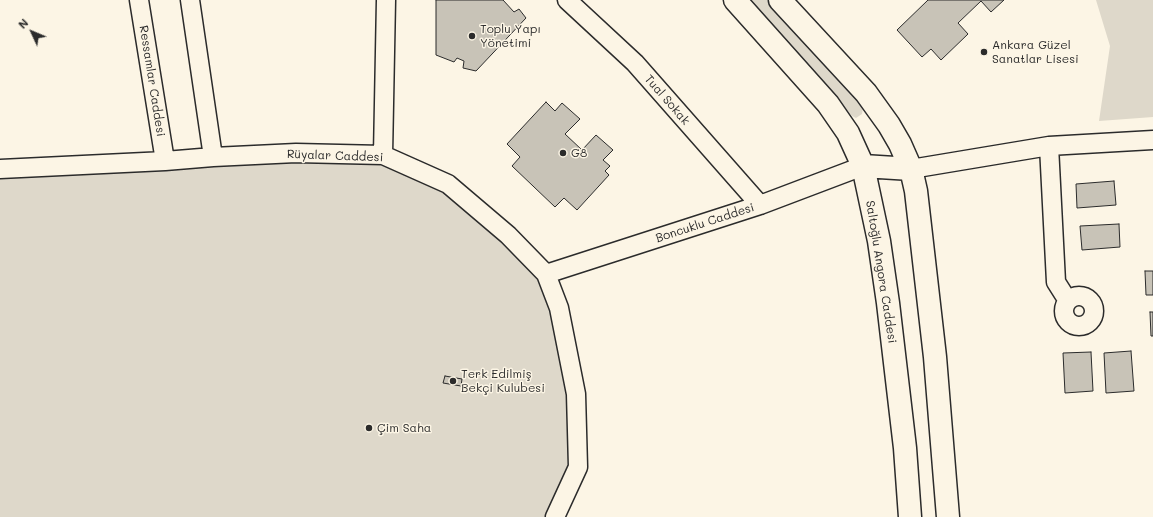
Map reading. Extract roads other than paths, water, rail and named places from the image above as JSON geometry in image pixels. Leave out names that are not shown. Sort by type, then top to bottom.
[{"type":"street","name":"Ressamlar Caddesi","points":[[139,0],[166,161]]},
{"type":"street","points":[[190,0],[212,157]]},
{"type":"street","points":[[383,155],[386,0]]},
{"type":"street","name":"Tual Sokak","points":[[567,0],[635,63],[760,206]]},
{"type":"street","name":"Saltoğlu Angora Caddesi","points":[[734,0],[828,104],[848,133],[863,166],[879,241],[888,303],[905,448],[910,517]]},
{"type":"street","points":[[780,0],[866,93],[897,138],[911,169],[916,191],[935,356],[948,517]]},
{"type":"street","points":[[863,166],[911,169],[1049,146],[1153,140]]},
{"type":"street","points":[[1049,146],[1056,282],[1068,301]]},
{"type":"street","name":"Rüyalar Caddesi","points":[[0,169],[296,153],[383,155],[448,184],[508,234],[546,274],[559,308],[576,394],[578,467],[555,517]]},
{"type":"street","name":"Boncuklu Caddesi","points":[[546,274],[760,206],[863,166]]},
{"type":"place","name":"Toplu Yapı Yönetimi","points":[[472,36]]},
{"type":"place","name":"Ankara Güzel Sanatlar Lisesi","points":[[984,52]]},
{"type":"place","name":"G8","points":[[563,153]]},
{"type":"place","name":"Terk Edilmiş Bekçi Kulubesi","points":[[453,381]]},
{"type":"place","name":"Çim Saha","points":[[369,428]]}]
